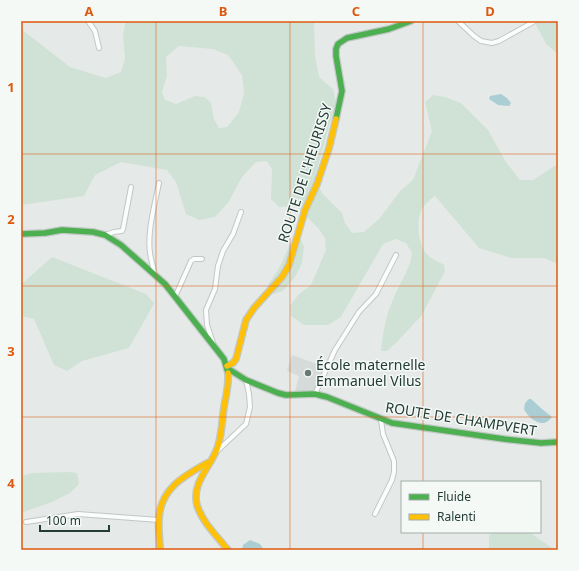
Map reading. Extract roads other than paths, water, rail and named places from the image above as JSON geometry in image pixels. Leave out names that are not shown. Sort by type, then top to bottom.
[{"type":"street","points":[[88,21],[95,31],[99,48]]},
{"type":"street","name":"ROUTE DE L'HEURISSY","points":[[227,367],[236,359],[246,320],[254,308],[282,277],[289,265],[305,210],[318,184],[331,141],[342,91],[342,83],[336,56],[338,44],[348,38],[389,29],[411,21]]},
{"type":"street","points":[[458,21],[481,41],[492,43],[499,41],[535,21]]},
{"type":"street","points":[[155,274],[150,246],[152,223],[159,183]]},
{"type":"street","points":[[105,235],[122,231],[131,187]]},
{"type":"street","points":[[213,344],[207,325],[206,310],[215,289],[218,266],[223,251],[233,234],[241,212]]},
{"type":"street","points":[[21,234],[45,233],[62,230],[93,232],[105,235],[121,245],[155,274],[213,344],[224,359],[227,367],[228,380],[220,437],[214,454]]},
{"type":"street","points":[[315,394],[335,350],[359,312],[376,294],[396,255]]},
{"type":"street","points":[[175,297],[191,261],[194,259],[202,259]]},
{"type":"street","name":"ROUTE DE CHAMPVERT","points":[[227,367],[246,380],[278,393],[286,395],[315,394],[392,423],[470,435],[541,443],[558,442]]},
{"type":"street","points":[[228,550],[205,520],[197,504],[197,488],[208,463],[214,454],[246,424],[250,407],[246,380]]},
{"type":"street","points":[[375,514],[392,480],[394,472],[394,461],[383,434],[381,420]]},
{"type":"street","points":[[160,550],[159,510],[166,494],[172,486],[183,477],[208,463]]},
{"type":"street","points":[[26,522],[78,514],[160,520]]},
{"type":"water","points":[[501,94],[511,103],[509,106],[498,105],[489,99],[490,96]]},
{"type":"water","points":[[531,399],[552,417],[544,423],[532,419],[524,409],[525,403]]},
{"type":"water","points":[[250,540],[260,544],[264,550],[242,550],[243,545]]},
{"type":"place","name":"École maternelle Emmanuel Vilus","points":[[308,373]]}]
